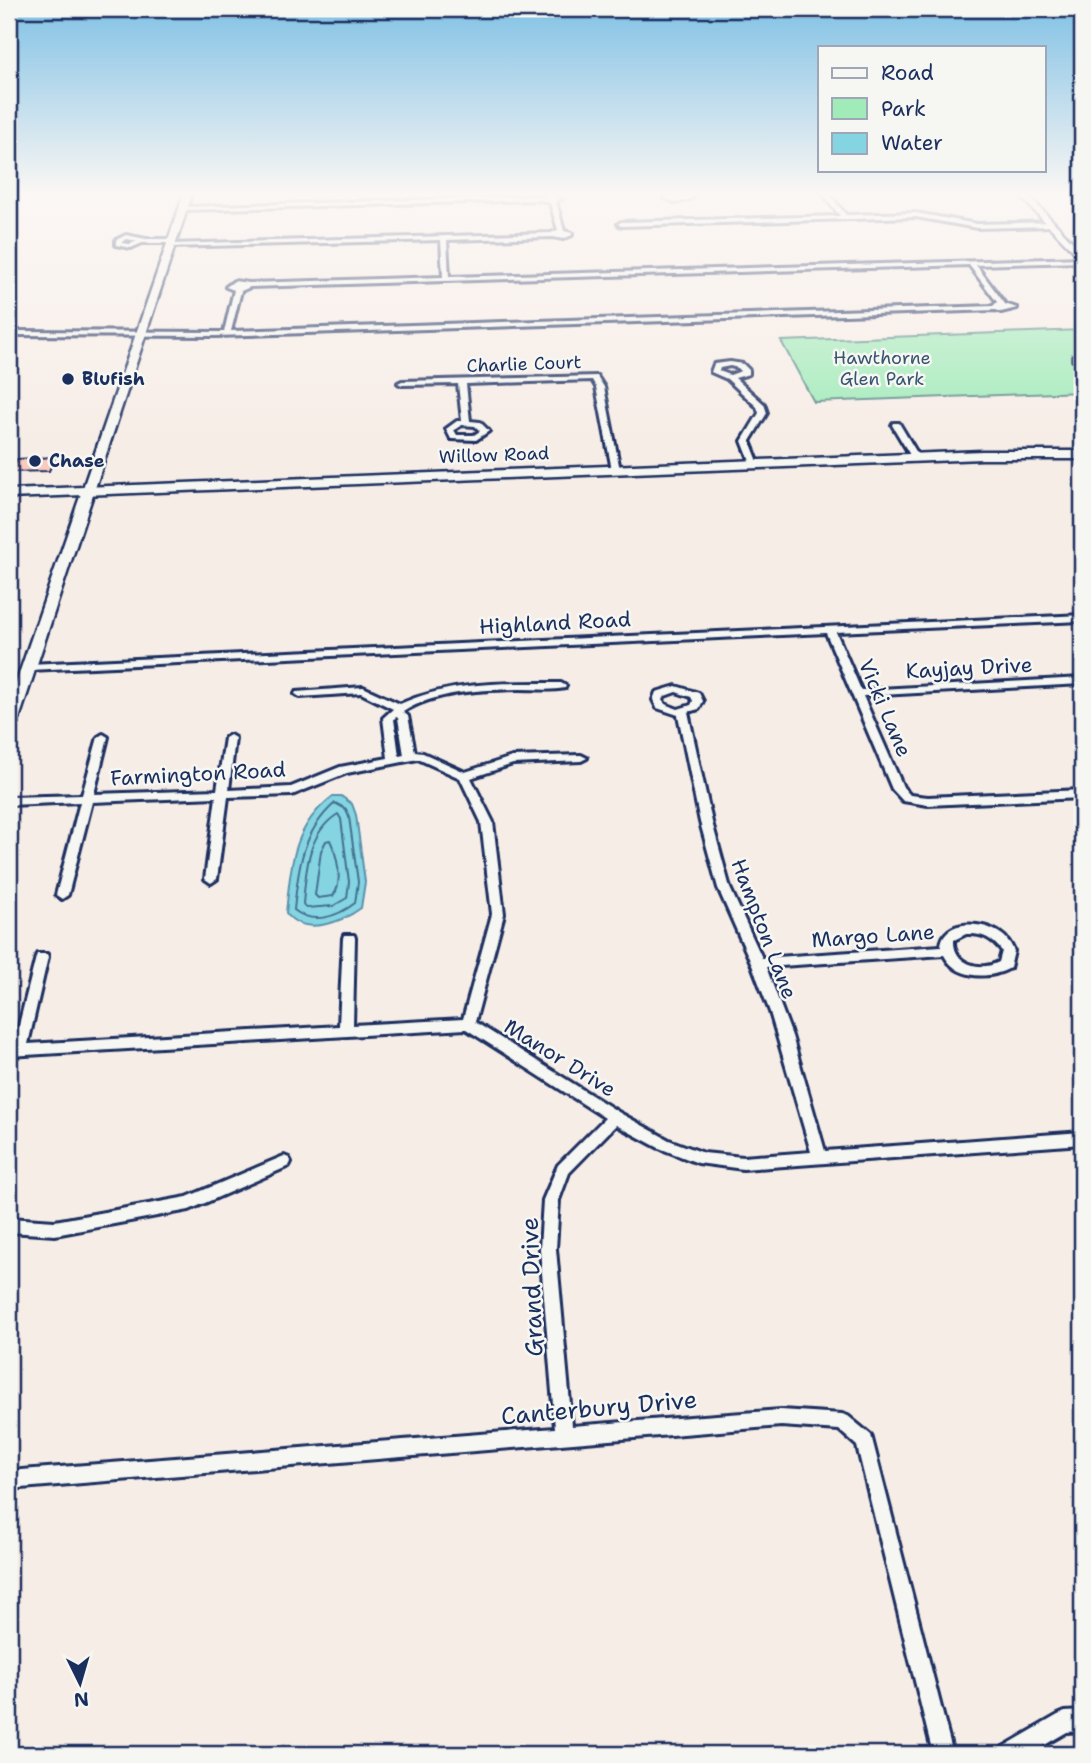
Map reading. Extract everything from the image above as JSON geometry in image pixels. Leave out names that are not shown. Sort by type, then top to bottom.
[{"type":"main road","points":[[9,725],[161,276]]},
{"type":"main road","name":"Willow Road","points":[[9,494],[916,458],[1082,447]]},
{"type":"main road","name":"Willow Road","points":[[982,455],[1082,455]]},
{"type":"street","points":[[227,333],[238,289],[249,285],[503,276]]},
{"type":"street","points":[[9,333],[227,333],[999,306],[979,276]]},
{"type":"street","points":[[730,377],[761,406],[763,413],[744,440],[744,446],[755,464]]},
{"type":"street","name":"Charlie Court","points":[[402,383],[594,378],[600,387],[616,470]]},
{"type":"street","points":[[463,381],[466,423]]},
{"type":"street","points":[[897,425],[916,458]]},
{"type":"street","name":"Highland Road","points":[[29,667],[1082,618]]},
{"type":"street","name":"Vicki Lane","points":[[830,630],[898,789],[907,798],[928,801],[1082,794]]},
{"type":"street","name":"Kayjay Drive","points":[[857,693],[1082,681]]},
{"type":"street","points":[[394,761],[388,718],[399,711],[447,691],[561,685]]},
{"type":"street","points":[[300,694],[363,690],[403,716],[410,757]]},
{"type":"street","name":"Hampton Lane","points":[[683,712],[706,824],[724,887],[738,925],[759,963],[799,1078],[820,1158]]},
{"type":"street","points":[[62,895],[103,737]]},
{"type":"street","points":[[211,880],[230,738]]},
{"type":"street","name":"Farmington Road","points":[[9,802],[292,791],[344,770],[419,755],[464,776]]},
{"type":"street","points":[[42,957],[15,1051],[468,1024],[498,914],[487,822],[464,776],[512,761],[581,758]]},
{"type":"street","name":"Margo Lane","points":[[975,929],[997,937],[1006,947],[1008,956],[1000,968],[979,972],[958,964],[947,950],[948,938],[955,932],[975,929]]},
{"type":"street","points":[[346,1031],[349,938]]},
{"type":"street","name":"Margo Lane","points":[[759,963],[947,950]]},
{"type":"street","name":"Manor Drive","points":[[468,1024],[615,1117],[664,1144],[704,1159],[743,1163],[1082,1138]]},
{"type":"street","name":"Grand Drive","points":[[564,1436],[548,1249],[551,1200],[563,1169],[615,1117]]},
{"type":"street","points":[[9,1225],[55,1228],[189,1203],[284,1162]]},
{"type":"street","name":"Canterbury Drive","points":[[9,1480],[780,1418],[842,1422],[865,1441],[943,1754]]},
{"type":"street","points":[[1010,1754],[1065,1722],[1082,1721]]},
{"type":"green space","name":"Hawthorne Glen Park","points":[[1082,330],[1082,392],[814,402],[781,341]]},
{"type":"water","points":[[333,796],[341,796],[352,804],[356,815],[365,882],[361,908],[334,922],[313,926],[294,920],[286,913],[292,863],[301,834],[319,808]]},
{"type":"building","name":"Chase","points":[[55,457],[49,471],[11,472],[17,459]]},
{"type":"place","name":"Blufish","points":[[68,379]]},
{"type":"place","name":"Chase","points":[[35,461]]}]
